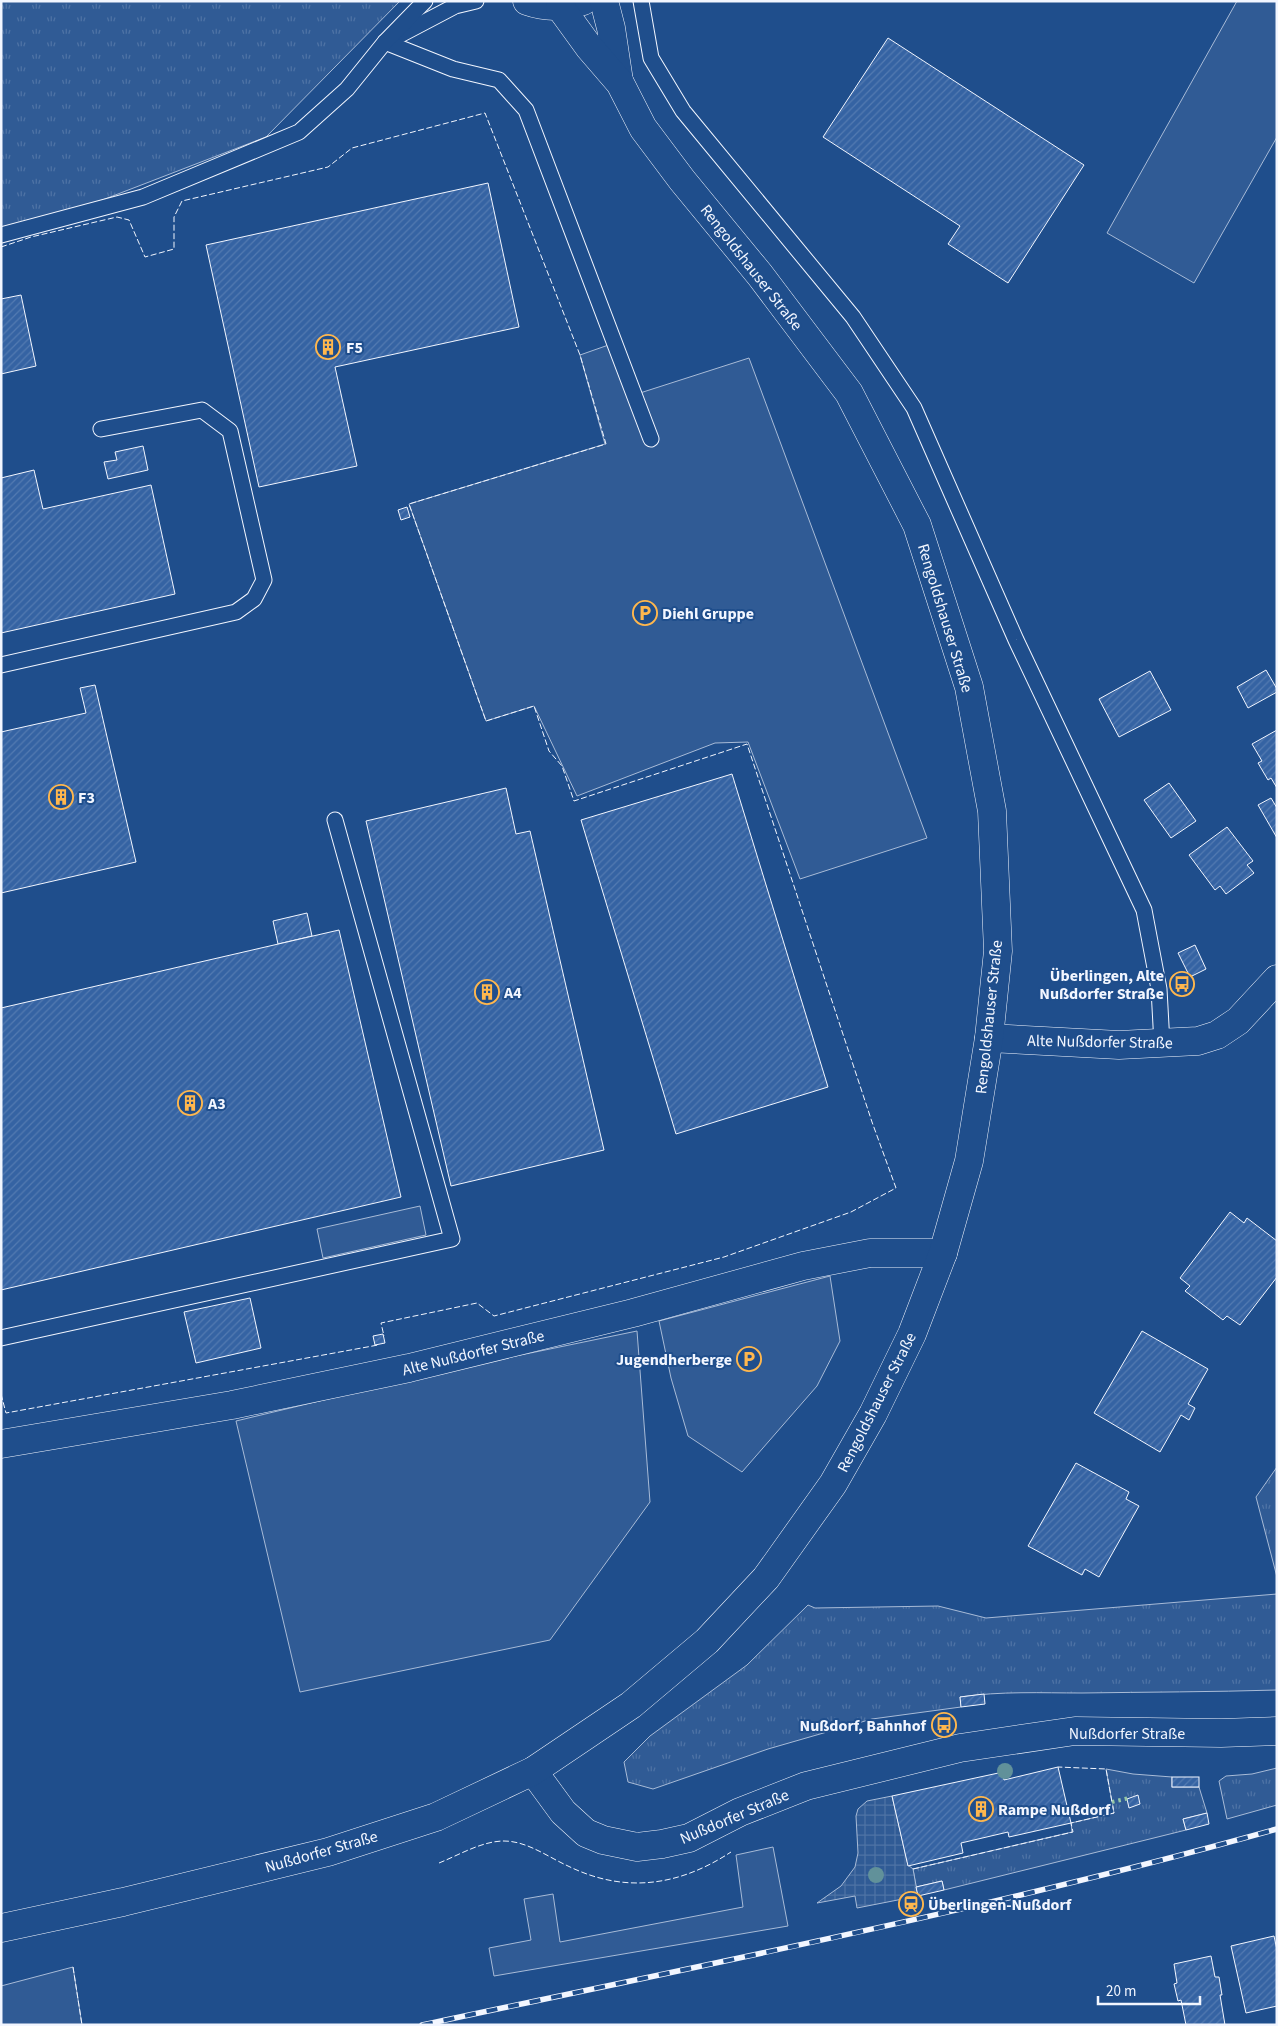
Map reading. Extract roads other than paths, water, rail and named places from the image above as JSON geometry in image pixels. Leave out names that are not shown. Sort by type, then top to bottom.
[{"type":"street","points":[[527,1],[544,6],[572,4]]},
{"type":"street","name":"Rengoldshauser Straße","points":[[604,1],[620,83]]},
{"type":"street","name":"Rengoldshauser Straße","points":[[533,1771],[631,1705],[707,1641],[766,1578],[833,1484],[874,1414],[912,1334],[942,1254],[970,1161],[989,1038],[998,951],[992,812],[969,687],[917,525],[849,394],[760,275],[682,180],[643,128],[620,83],[590,47],[572,4]]},
{"type":"street","name":"Alte Nußdorfer Straße","points":[[989,1038],[1110,1044],[1162,1044],[1198,1041],[1217,1035],[1238,1021],[1277,979]]},
{"type":"street","name":"Alte Nußdorfer Straße","points":[[1,1444],[232,1404],[409,1368],[634,1313],[803,1266],[870,1253],[942,1254]]},
{"type":"street","name":"Nußdorfer Straße","points":[[1,1928],[122,1902],[328,1852],[436,1817],[533,1771],[563,1812],[586,1833],[602,1840],[637,1847],[689,1838],[740,1812],[806,1786],[960,1748],[1075,1731],[1221,1733],[1277,1731]]},
{"type":"lane","points":[[1,234],[143,196],[299,132],[347,89],[386,42],[425,1]]},
{"type":"lane","points":[[386,42],[455,6],[476,1]]},
{"type":"lane","points":[[641,1],[651,58],[683,111],[853,316],[914,408],[1016,640],[1144,910],[1159,989],[1162,1044]]},
{"type":"lane","points":[[386,42],[453,69],[499,80],[526,110],[651,439]]},
{"type":"lane","points":[[1,665],[236,612],[254,599],[264,580],[230,431],[202,410],[101,429]]},
{"type":"lane","points":[[1,1338],[452,1239],[336,820]]},
{"type":"railway","points":[[422,2025],[958,1910],[1171,1858],[1277,1829]]},
{"type":"place","name":"F5","points":[[328,347]]},
{"type":"place","name":"Diehl Gruppe","points":[[645,613]]},
{"type":"place","name":"F3","points":[[61,797]]},
{"type":"place","name":"Überlingen, Alte Nußdorfer Straße","points":[[1182,984]]},
{"type":"place","name":"A4","points":[[487,992]]},
{"type":"place","name":"A3","points":[[190,1103]]},
{"type":"place","name":"Jugendherberge","points":[[749,1359]]},
{"type":"place","name":"Nußdorf, Bahnhof","points":[[944,1725]]},
{"type":"place","name":"Rampe Nußdorf","points":[[981,1809]]},
{"type":"place","name":"Überlingen-Nußdorf","points":[[911,1904]]}]
